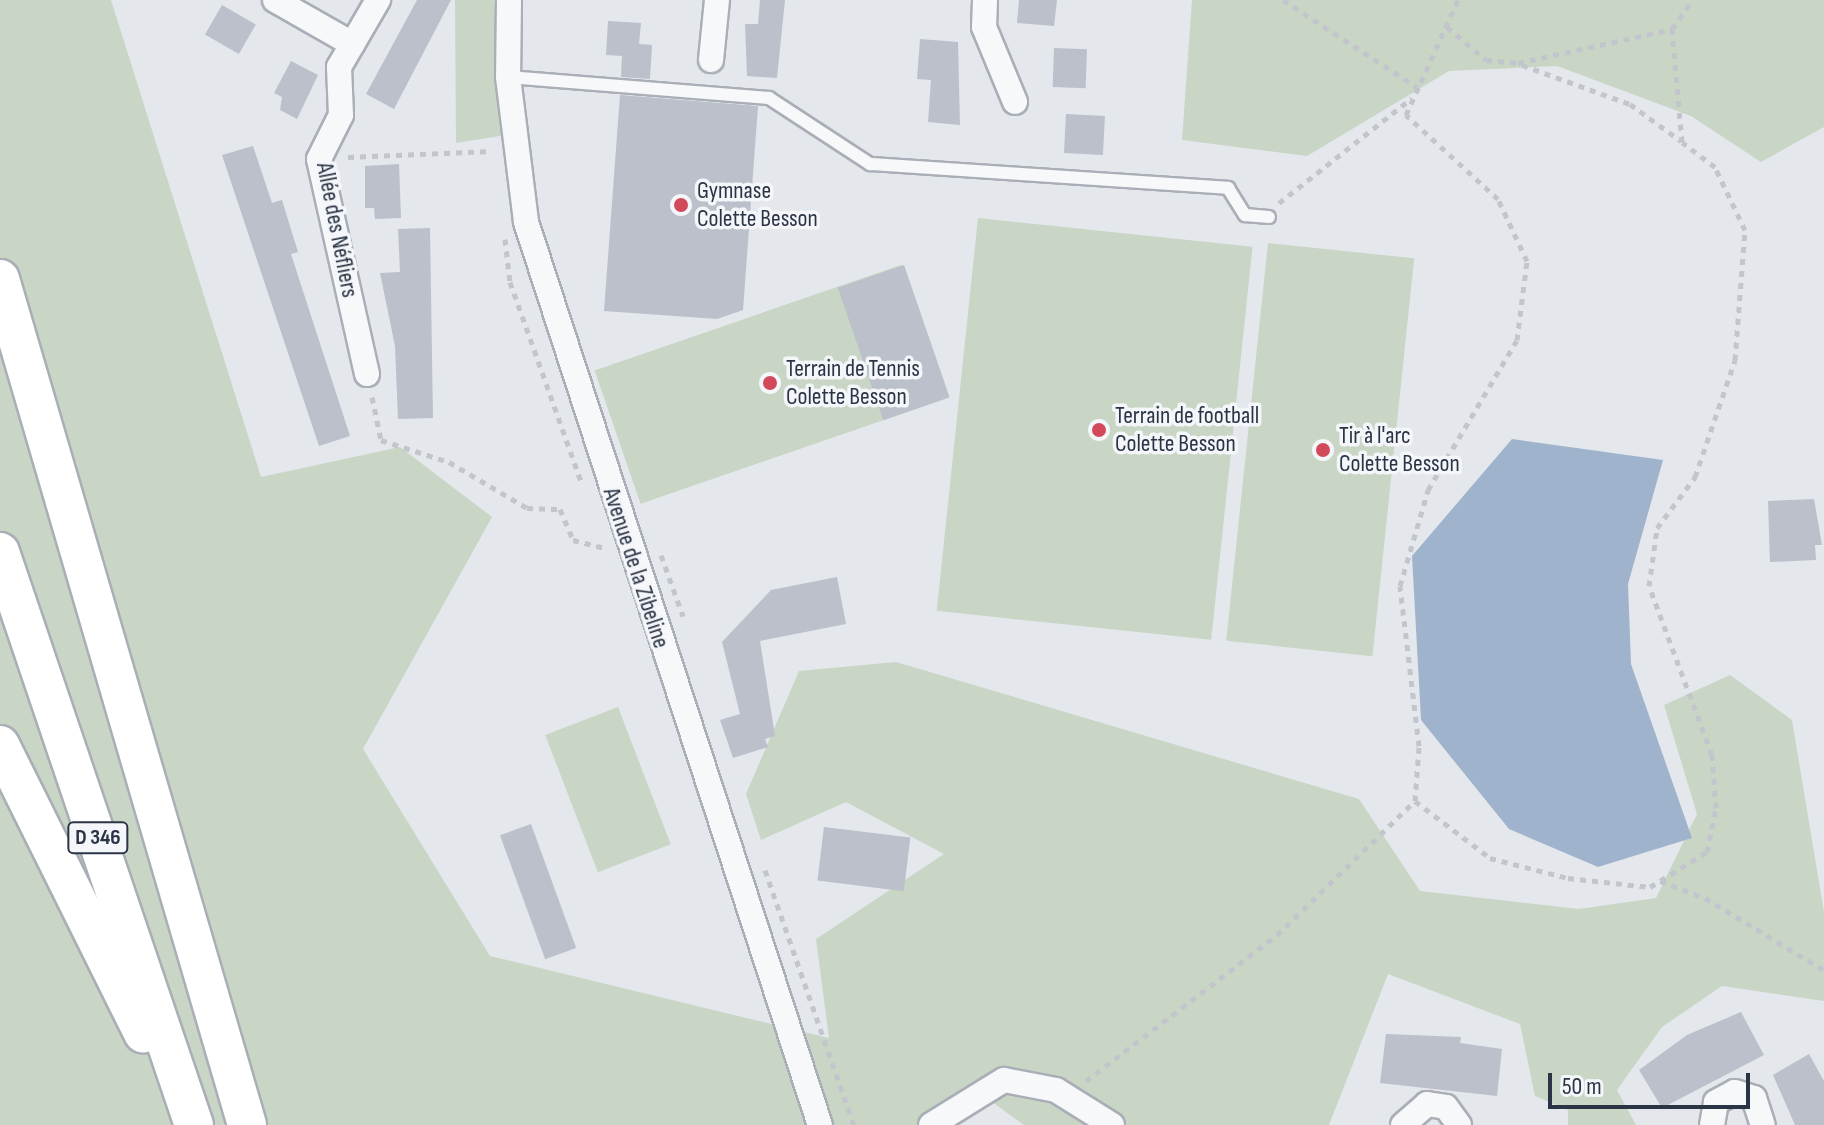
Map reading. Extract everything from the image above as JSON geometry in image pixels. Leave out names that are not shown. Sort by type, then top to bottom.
[{"type":"main road","points":[[0,279],[247,1125]]},
{"type":"main road","name":"D 346","points":[[0,552],[191,1125]]},
{"type":"main road","points":[[0,745],[191,1125]]},
{"type":"street","points":[[275,0],[352,44]]},
{"type":"street","name":"Allée des Néfliers","points":[[367,374],[319,159],[341,115],[339,67],[378,0]]},
{"type":"street","name":"Avenue de la Zibeline","points":[[509,0],[508,77],[526,222],[820,1125]]},
{"type":"street","points":[[711,60],[717,0]]},
{"type":"street","points":[[985,0],[984,27],[1015,102]]},
{"type":"street","points":[[931,1125],[1004,1080],[1068,1097],[1112,1125]]},
{"type":"street","points":[[1712,1125],[1716,1102],[1735,1092],[1754,1098],[1763,1125]]},
{"type":"street","points":[[1403,1125],[1427,1104],[1446,1107],[1459,1125]]},
{"type":"lane","points":[[508,77],[769,98],[870,164],[1228,188],[1245,215],[1269,217]]},
{"type":"path","points":[[1283,0],[1417,87]]},
{"type":"path","points":[[1068,1097],[1152,1024],[1277,935],[1415,801],[1419,746],[1400,586],[1428,490],[1517,340],[1527,261],[1498,199],[1406,115],[1458,0]]},
{"type":"path","points":[[1682,142],[1672,29],[1692,0]]},
{"type":"path","points":[[1415,801],[1490,858],[1568,878],[1650,887],[1707,852],[1716,808],[1712,755],[1649,586],[1657,528],[1695,477],[1720,414],[1745,275],[1745,230],[1715,167],[1630,104],[1518,63],[1486,60],[1447,27]]},
{"type":"path","points":[[1518,63],[1672,29]]},
{"type":"path","points":[[1269,217],[1329,157],[1413,98]]},
{"type":"path","points":[[319,159],[492,151]]},
{"type":"path","points":[[367,374],[381,440],[449,462],[527,508],[560,509],[573,540],[607,548]]},
{"type":"path","points":[[1660,881],[1705,898],[1824,970]]},
{"type":"green space","points":[[0,0],[111,0],[261,477],[400,447],[492,517],[363,749],[490,956],[829,1038],[816,939],[944,854],[846,802],[761,840],[746,794],[799,671],[896,662],[1359,799],[1420,891],[1579,909],[1656,898],[1697,814],[1664,705],[1730,675],[1792,720],[1824,912],[1824,1001],[1722,986],[1662,1027],[1617,1090],[1636,1125],[1568,1125],[1568,1110],[1535,1096],[1520,1024],[1388,974],[1329,1125],[1024,1125],[984,1096],[956,1125],[0,1125]]},
{"type":"green space","points":[[455,0],[498,0],[494,41],[506,135],[456,143]]},
{"type":"green space","points":[[1192,0],[1824,0],[1824,127],[1761,162],[1691,116],[1557,66],[1449,71],[1307,156],[1182,140]]},
{"type":"green space","name":"Terrain de football Colette Besson","points":[[978,218],[1252,247],[1211,640],[937,611]]},
{"type":"green space","name":"Tir à l'arc Colette Besson","points":[[1268,243],[1414,258],[1372,656],[1226,641]]},
{"type":"green space","name":"Terrain de Tennis Colette Besson","points":[[901,265],[947,398],[641,504],[595,370]]},
{"type":"green space","points":[[618,707],[671,844],[598,872],[545,735]]},
{"type":"water","points":[[1512,439],[1663,460],[1628,584],[1631,664],[1692,838],[1598,867],[1509,829],[1421,720],[1412,556]]},
{"type":"building","points":[[417,0],[451,0],[394,109],[366,94]]},
{"type":"building","points":[[760,0],[785,0],[777,78],[747,76],[745,24],[758,24]]},
{"type":"building","points":[[1019,0],[1057,0],[1054,26],[1017,23]]},
{"type":"building","points":[[222,5],[256,24],[239,54],[205,34]]},
{"type":"building","points":[[608,21],[641,23],[639,44],[652,45],[650,79],[621,77],[622,56],[606,55]]},
{"type":"building","points":[[920,39],[958,42],[960,125],[928,122],[931,80],[917,79]]},
{"type":"building","points":[[1054,48],[1087,49],[1086,88],[1053,87]]},
{"type":"building","points":[[291,61],[318,75],[297,119],[280,110],[282,97],[274,93]]},
{"type":"building","name":"Gymnase Colette Besson","points":[[620,95],[758,106],[743,310],[717,319],[604,311]]},
{"type":"building","points":[[1066,114],[1105,116],[1103,155],[1064,153]]},
{"type":"building","points":[[253,146],[272,203],[282,200],[298,252],[291,254],[350,436],[319,446],[222,155]]},
{"type":"building","points":[[399,164],[401,218],[375,219],[374,208],[365,208],[365,166]]},
{"type":"building","points":[[430,228],[433,418],[398,419],[395,346],[380,273],[400,272],[398,229]]},
{"type":"building","points":[[904,265],[950,397],[883,420],[838,288]]},
{"type":"building","points":[[1814,499],[1822,545],[1815,545],[1816,560],[1770,562],[1768,501]]},
{"type":"building","points":[[837,577],[846,624],[760,641],[775,736],[765,739],[768,747],[733,758],[720,720],[740,714],[722,642],[771,590]]},
{"type":"building","points":[[531,824],[576,948],[545,959],[500,835]]},
{"type":"building","points":[[824,827],[910,838],[904,891],[817,881]]},
{"type":"building","points":[[1741,1012],[1764,1055],[1662,1108],[1639,1070],[1687,1035]]},
{"type":"building","points":[[1386,1034],[1461,1037],[1460,1043],[1502,1049],[1497,1096],[1380,1083]]},
{"type":"building","points":[[1809,1054],[1824,1081],[1824,1125],[1795,1125],[1773,1075]]},
{"type":"place","name":"Gymnase Colette Besson","points":[[681,205]]},
{"type":"place","name":"Terrain de Tennis Colette Besson","points":[[770,383]]},
{"type":"place","name":"Terrain de football Colette Besson","points":[[1099,430]]},
{"type":"place","name":"Tir à l'arc Colette Besson","points":[[1323,450]]}]
